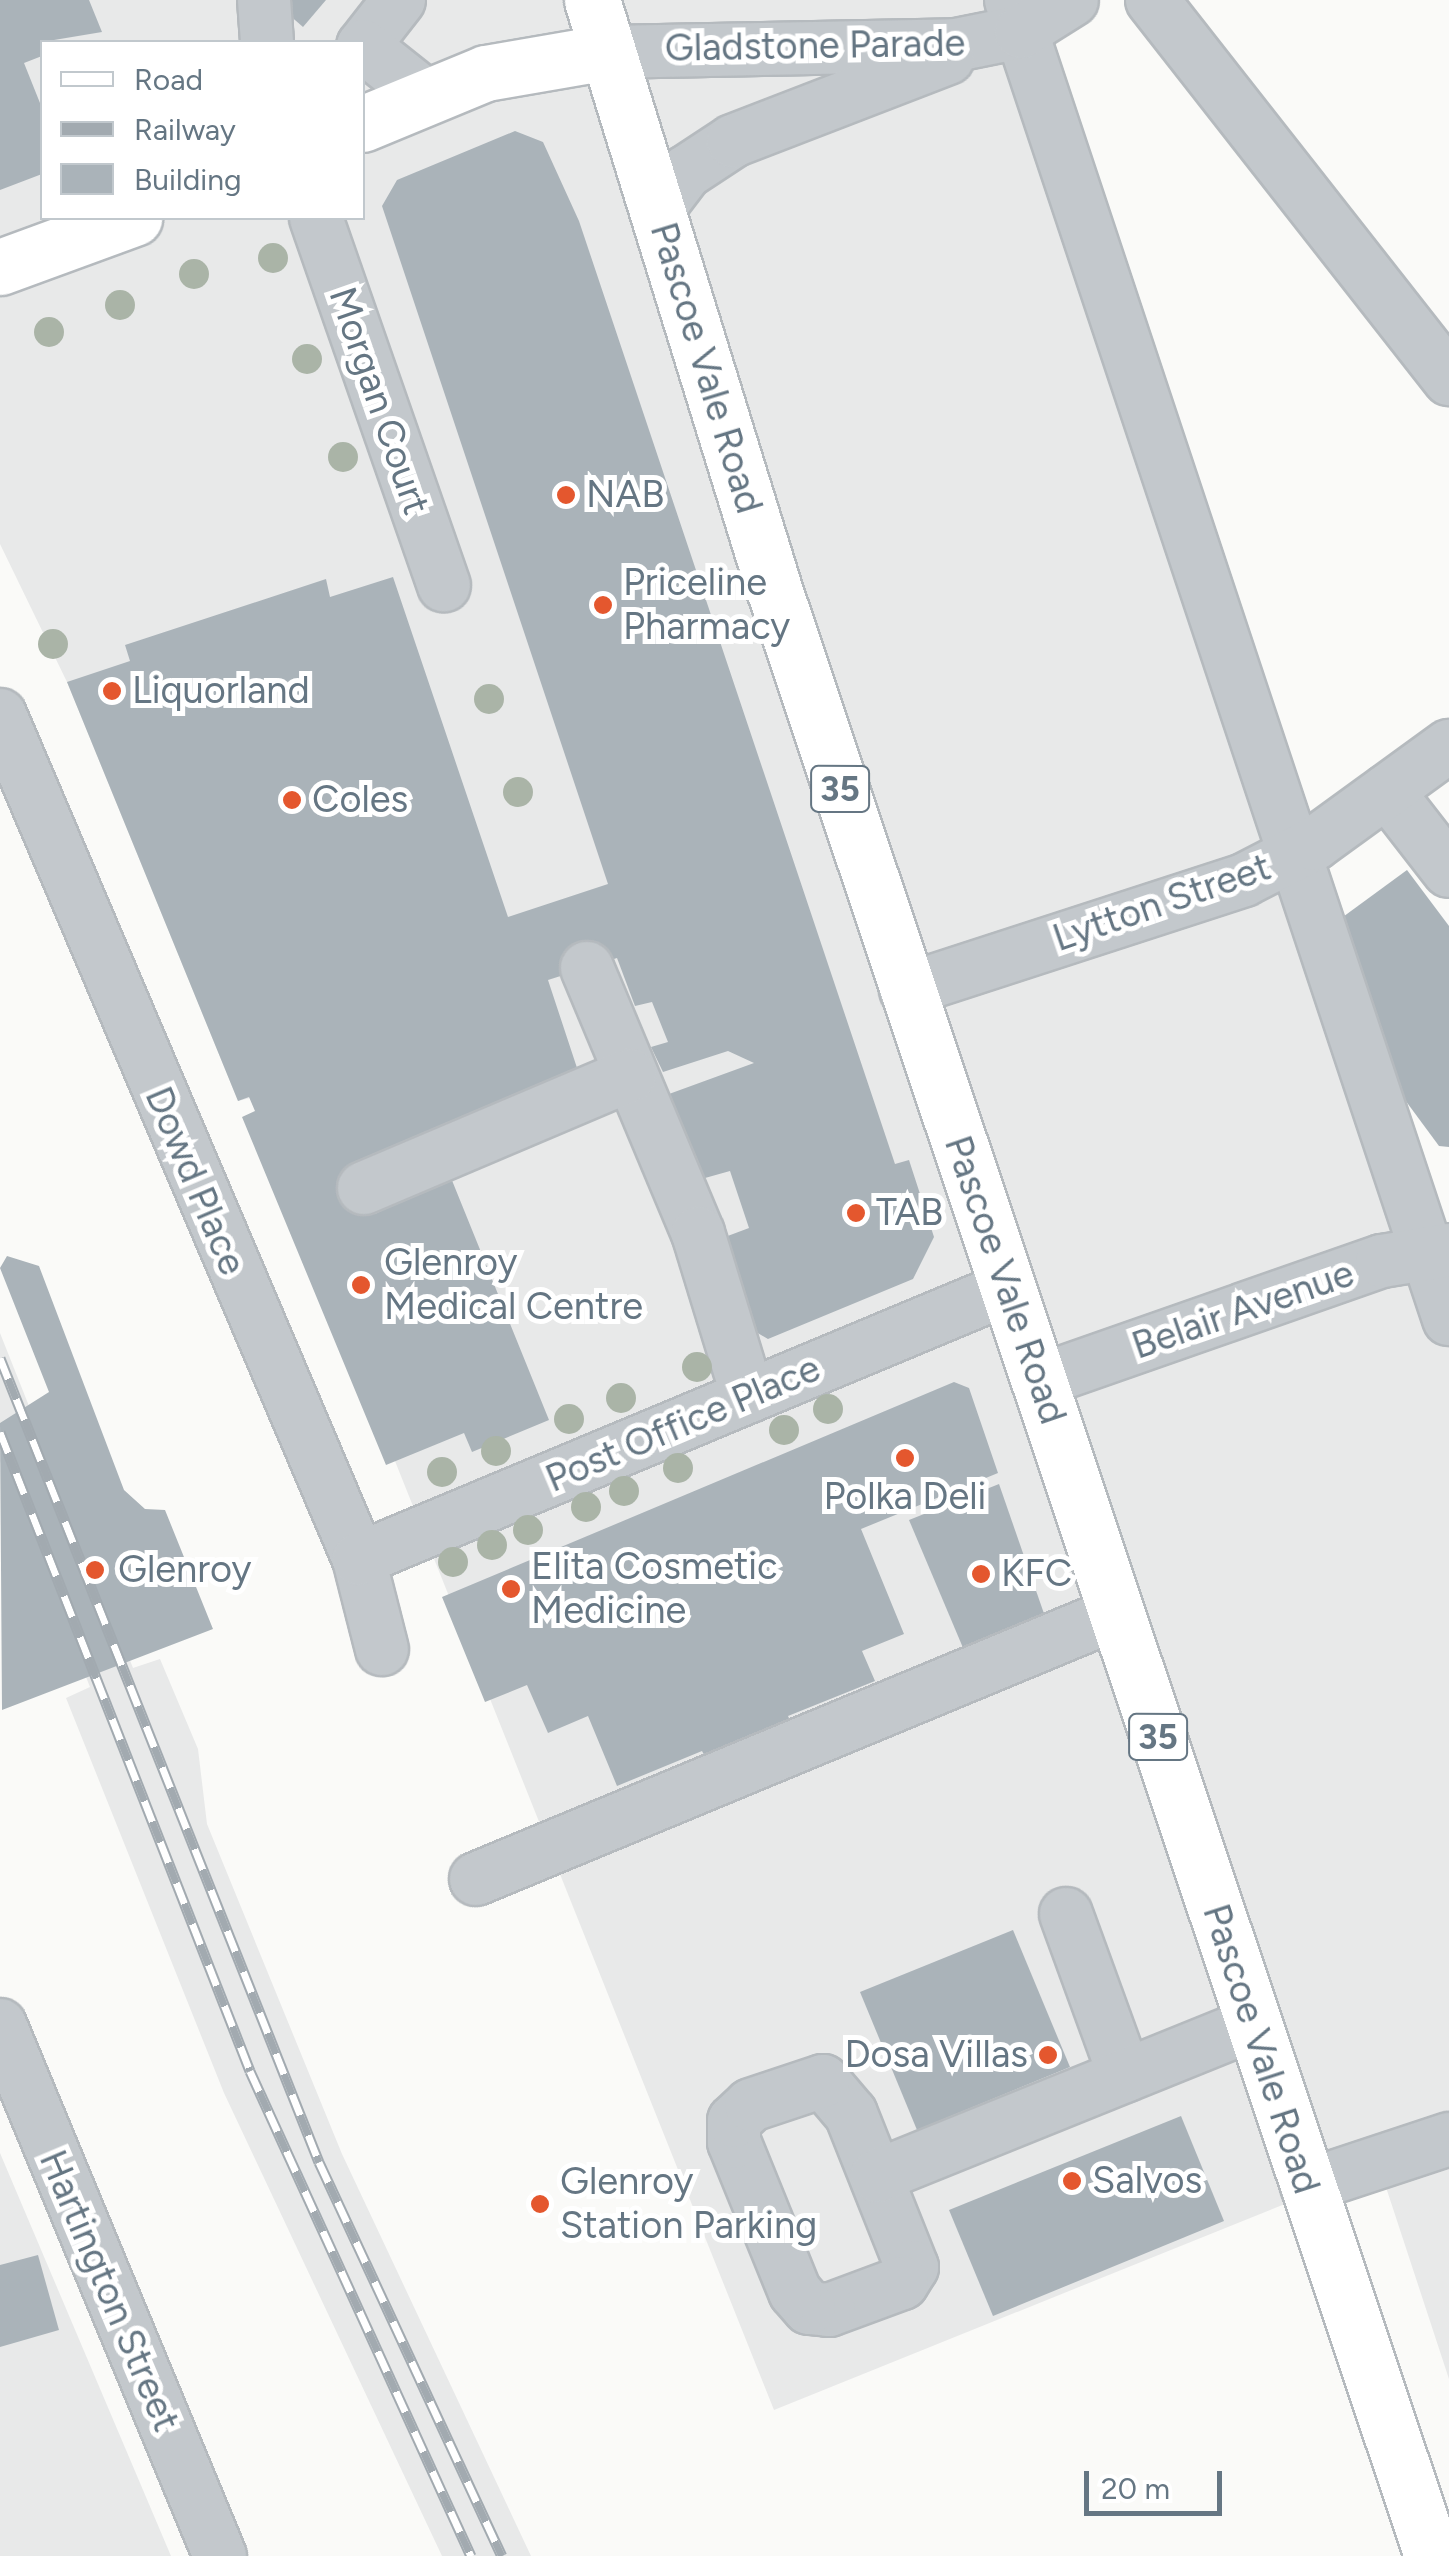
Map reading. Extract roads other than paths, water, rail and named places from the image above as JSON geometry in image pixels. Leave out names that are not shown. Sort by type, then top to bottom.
[{"type":"main road","name":"Pascoe Vale Road","points":[[592,0],[906,990],[1432,2556]]},
{"type":"main road","points":[[365,123],[486,73],[607,52]]},
{"type":"main road","points":[[0,267],[129,220]]},
{"type":"street","points":[[264,0],[268,40]]},
{"type":"street","points":[[365,43],[398,0]]},
{"type":"street","name":"Gladstone Parade","points":[[607,52],[1006,25],[1072,0]]},
{"type":"street","points":[[1152,0],[1449,378]]},
{"type":"street","points":[[656,210],[686,172],[733,141],[1006,25],[1436,1251],[1449,1319]]},
{"type":"street","points":[[365,48],[427,98]]},
{"type":"street","name":"Morgan Court","points":[[317,220],[444,585]]},
{"type":"street","name":"Dowd Place","points":[[0,715],[358,1559],[382,1649]]},
{"type":"street","name":"Lytton Street","points":[[906,990],[1295,856],[1449,746]]},
{"type":"street","points":[[1387,790],[1449,871]]},
{"type":"street","points":[[587,968],[698,1232],[748,1396]]},
{"type":"street","points":[[364,1188],[630,1075]]},
{"type":"street","name":"Belair Avenue","points":[[1039,1380],[1436,1251]]},
{"type":"street","name":"Post Office Place","points":[[358,1559],[1008,1288]]},
{"type":"street","points":[[476,1879],[1117,1612]]},
{"type":"street","points":[[1066,1914],[1126,2076]]},
{"type":"street","points":[[878,2176],[1254,2024]]},
{"type":"street","name":"Hartington Street","points":[[0,2025],[220,2556]]},
{"type":"street","points":[[1307,2186],[1449,2139]]},
{"type":"railway","points":[[0,1358],[319,2162],[502,2556]]},
{"type":"railway","points":[[0,1432],[250,2071],[471,2556]]},
{"type":"place","name":"NAB","points":[[566,495]]},
{"type":"place","name":"Priceline Pharmacy","points":[[603,605]]},
{"type":"place","name":"Liquorland","points":[[112,691]]},
{"type":"place","name":"Coles","points":[[292,800]]},
{"type":"place","name":"TAB","points":[[856,1213]]},
{"type":"place","name":"Glenroy Medical Centre","points":[[361,1285]]},
{"type":"place","name":"Polka Deli","points":[[905,1458]]},
{"type":"place","name":"Glenroy","points":[[95,1570]]},
{"type":"place","name":"KFC","points":[[981,1574]]},
{"type":"place","name":"Elita Cosmetic Medicine","points":[[511,1589]]},
{"type":"place","name":"Dosa Villas","points":[[1048,2055]]},
{"type":"place","name":"Salvos","points":[[1072,2181]]},
{"type":"place","name":"Glenroy Station Parking","points":[[540,2204]]}]
